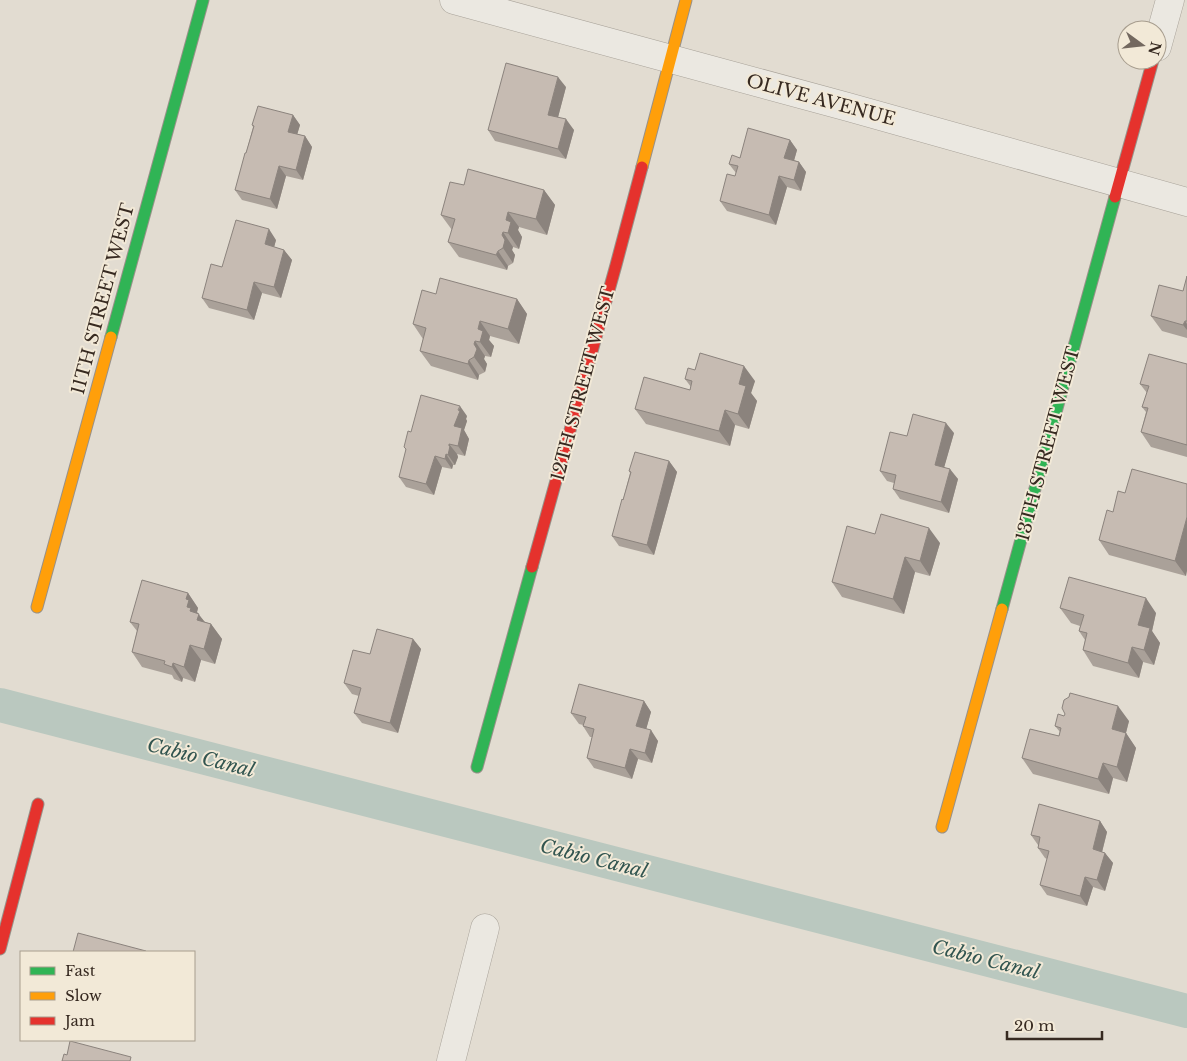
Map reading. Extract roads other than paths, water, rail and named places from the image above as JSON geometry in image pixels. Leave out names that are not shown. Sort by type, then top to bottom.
[{"type":"street","name":"11TH STREET WEST","points":[[37,607],[203,0]]},
{"type":"street","name":"OLIVE AVENUE","points":[[454,0],[848,107],[1187,202]]},
{"type":"street","name":"12TH STREET WEST","points":[[477,767],[686,0]]},
{"type":"street","points":[[1164,20],[1170,0]]},
{"type":"street","name":"13TH STREET WEST","points":[[942,827],[1150,70]]},
{"type":"street","points":[[0,949],[38,804]]},
{"type":"street","points":[[451,1061],[485,928]]},
{"type":"waterway","name":"Cabio Canal","points":[[0,705],[1187,1011]]}]
